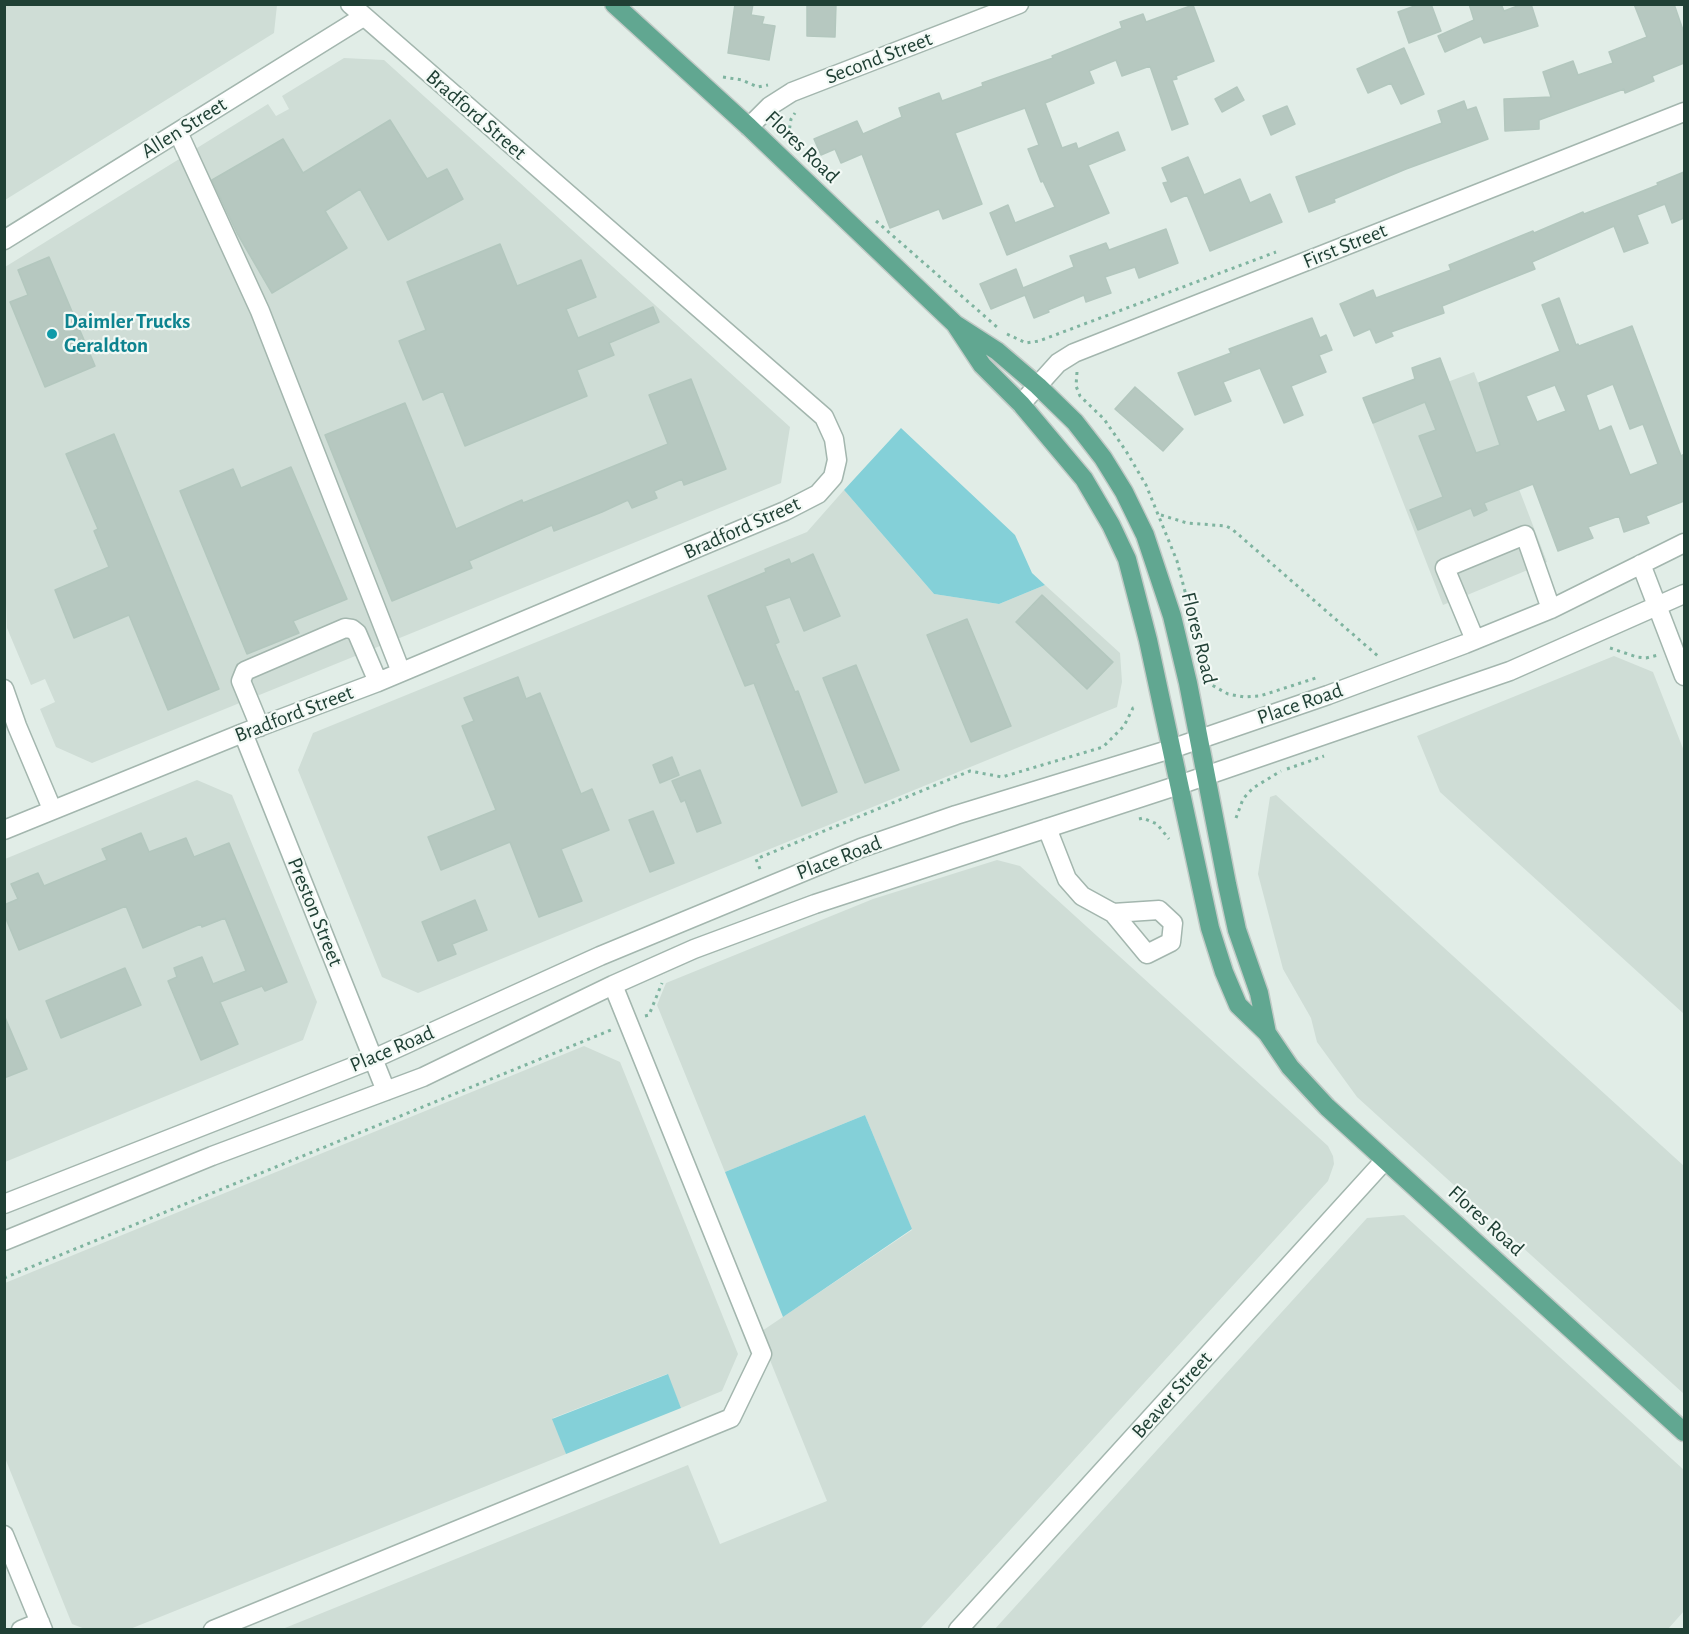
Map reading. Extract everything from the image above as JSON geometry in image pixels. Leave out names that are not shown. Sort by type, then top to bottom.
[{"type":"main road","name":"Flores Road","points":[[615,4],[955,324],[997,351],[1038,386],[1075,422],[1103,458],[1124,492],[1145,535],[1172,616],[1188,683],[1238,930],[1259,993],[1267,1033]]},
{"type":"main road","name":"Flores Road","points":[[955,324],[982,365],[1021,404],[1084,479],[1111,525],[1127,559],[1148,640],[1210,928],[1224,972],[1238,1005],[1267,1033],[1290,1067],[1327,1107],[1684,1432]]},
{"type":"street","name":"Second Street","points":[[749,128],[770,106],[792,92],[1018,4]]},
{"type":"street","name":"Allen Street","points":[[4,240],[178,132],[356,11]]},
{"type":"street","name":"Bradford Street","points":[[4,830],[52,809],[378,682],[785,511],[818,494],[833,477],[837,460],[834,439],[824,417],[356,11]]},
{"type":"street","name":"First Street","points":[[1021,404],[1058,363],[1074,353],[1684,112]]},
{"type":"street","points":[[178,132],[260,311],[401,672]]},
{"type":"street","points":[[1475,640],[1445,568],[1525,535],[1551,609]]},
{"type":"street","name":"Place Road","points":[[4,1204],[373,1059],[600,956],[861,848],[956,815],[1171,749],[1328,695],[1551,609],[1684,543]]},
{"type":"street","points":[[1641,564],[1684,676]]},
{"type":"street","name":"Place Road","points":[[4,1241],[212,1156],[433,1072],[612,985],[694,949],[806,907],[1179,785],[1510,670],[1684,594]]},
{"type":"street","name":"Preston Street","points":[[378,682],[357,633],[345,628],[245,671],[241,681],[252,730],[386,1091]]},
{"type":"street","points":[[4,689],[52,809]]},
{"type":"street","points":[[1047,828],[1067,879],[1082,896],[1113,913]]},
{"type":"street","points":[[213,1629],[732,1418],[762,1354],[612,985]]},
{"type":"street","name":"Beaver Street","points":[[958,1629],[1385,1160]]},
{"type":"street","points":[[4,1535],[42,1626],[21,1629]]},
{"type":"path","points":[[716,75],[742,80],[758,87],[774,83]]},
{"type":"path","points":[[793,145],[789,132],[791,119],[798,109]]},
{"type":"path","points":[[870,215],[1004,333],[1026,343],[1064,333]]},
{"type":"path","points":[[1080,363],[1076,386],[1080,396],[1104,419],[1126,451],[1160,515],[1187,523],[1226,526],[1232,529],[1379,657],[1368,661]]},
{"type":"path","points":[[1210,684],[1228,694],[1244,697],[1260,696],[1325,675]]},
{"type":"path","points":[[1244,697],[1245,704]]},
{"type":"path","points":[[760,869],[756,859],[970,771],[1002,777],[1103,747],[1124,726],[1133,708],[1138,707]]},
{"type":"path","points":[[1236,818],[1243,799],[1267,778]]},
{"type":"path","points":[[1135,820],[1143,818],[1157,824],[1169,839]]},
{"type":"path","points":[[4,1278],[649,1015],[663,979]]},
{"type":"shaded area","points":[[5,4],[277,5],[274,33],[5,200]]},
{"type":"shaded area","points":[[344,58],[384,60],[790,427],[781,483],[92,763],[56,747],[40,709],[55,702],[45,679],[31,685],[7,628],[5,267],[268,104],[276,116],[289,109],[282,96]]},
{"type":"shaded area","points":[[1474,372],[1547,562],[1443,605],[1368,412]]},
{"type":"shaded area","points":[[844,490],[934,594],[999,604],[1045,585],[1120,653],[1122,682],[1117,707],[418,993],[382,977],[298,770],[313,733],[807,532]]},
{"type":"shaded area","points":[[1614,656],[1653,672],[1684,751],[1684,1014],[1440,792],[1417,736]]},
{"type":"shaded area","points":[[197,780],[232,795],[317,1002],[303,1040],[5,1162],[5,859]]},
{"type":"shaded area","points":[[1276,795],[1684,1166],[1684,1394],[1357,1097],[1317,1042],[1311,1018],[1283,969],[1258,874],[1270,797]]},
{"type":"shaded area","points":[[997,860],[1020,866],[1328,1146],[1334,1164],[1328,1181],[920,1629],[280,1630],[688,1465],[720,1544],[827,1501],[759,1333],[912,1230],[865,1115],[725,1172],[657,1005],[666,983],[873,899]]},
{"type":"shaded area","points":[[584,1046],[620,1062],[738,1354],[722,1391],[681,1408],[667,1374],[553,1418],[566,1454],[130,1629],[85,1629],[72,1624],[5,1458],[5,1283]]},
{"type":"shaded area","points":[[1404,1215],[1684,1470],[1684,1611],[1668,1629],[994,1630],[1367,1218]]},
{"type":"water","points":[[901,428],[1015,535],[1032,573],[1045,585],[999,604],[934,594],[844,490]]},
{"type":"water","points":[[865,1115],[912,1229],[783,1317],[725,1172]]},
{"type":"water","points":[[668,1374],[681,1408],[566,1454],[552,1419]]},
{"type":"building","points":[[735,4],[753,4],[751,15],[764,17],[762,24],[775,26],[769,60],[728,53]]},
{"type":"building","points":[[807,4],[836,4],[835,37],[807,36]]},
{"type":"building","points":[[1420,4],[1431,4],[1441,31],[1409,43],[1398,12]]},
{"type":"building","points":[[1469,4],[1501,4],[1504,11],[1523,4],[1531,4],[1538,26],[1484,43],[1481,36],[1445,52],[1438,36],[1474,20]]},
{"type":"building","points":[[1634,4],[1674,4],[1684,33],[1684,63],[1652,76],[1654,81],[1625,93],[1624,89],[1539,120],[1539,129],[1505,131],[1504,99],[1551,97],[1543,72],[1573,61],[1578,75],[1613,63],[1609,52],[1647,37]]},
{"type":"building","points":[[1193,5],[1214,61],[1176,76],[1177,79],[1172,80],[1188,124],[1172,130],[1150,66],[1122,76],[1116,60],[1089,71],[1094,83],[1045,103],[1062,148],[1076,143],[1078,149],[1118,132],[1125,150],[1088,165],[1109,213],[1007,255],[990,213],[1008,205],[1015,223],[1055,207],[1043,181],[1041,182],[1028,149],[1039,145],[1025,108],[955,133],[982,204],[943,219],[939,209],[890,228],[862,154],[841,163],[835,149],[821,155],[814,139],[857,121],[863,134],[902,117],[899,108],[939,93],[942,101],[983,86],[982,83],[1053,58],[1052,56],[1122,28],[1120,22],[1143,14],[1146,22]]},
{"type":"building","points":[[1404,48],[1424,94],[1401,104],[1391,83],[1368,93],[1357,69]]},
{"type":"building","points":[[1237,87],[1244,100],[1222,112],[1215,99]]},
{"type":"building","points":[[1464,101],[1467,110],[1476,107],[1488,139],[1406,169],[1309,212],[1296,177],[1442,123],[1438,111]]},
{"type":"building","points":[[1287,106],[1295,124],[1271,135],[1263,116]]},
{"type":"building","points":[[390,120],[427,179],[447,169],[463,199],[388,240],[360,189],[325,211],[347,248],[272,293],[237,233],[212,180],[283,139],[303,173]]},
{"type":"building","points":[[1188,157],[1204,195],[1240,179],[1250,203],[1270,194],[1282,222],[1210,251],[1187,195],[1171,202],[1163,183],[1168,182],[1162,168]]},
{"type":"building","points":[[1684,172],[1684,218],[1672,223],[1665,204],[1637,215],[1648,243],[1624,252],[1614,226],[1532,262],[1535,269],[1442,306],[1444,313],[1391,332],[1393,336],[1376,343],[1370,329],[1354,336],[1340,304],[1373,290],[1376,298],[1451,270],[1449,265],[1658,185],[1657,183]]},
{"type":"building","points":[[1166,229],[1178,263],[1139,278],[1135,267],[1105,277],[1111,293],[1086,302],[1084,295],[1034,318],[1025,295],[991,309],[980,284],[1016,269],[1023,288],[1074,267],[1070,256],[1106,243],[1109,250]]},
{"type":"building","points":[[500,244],[517,286],[581,260],[596,297],[566,309],[578,338],[653,307],[659,322],[609,343],[614,355],[577,370],[587,396],[465,446],[443,391],[423,400],[399,341],[426,330],[407,282]]},
{"type":"building","name":"Daimler Trucks Geraldton","points":[[49,257],[95,366],[45,387],[10,302],[28,295],[18,270]]},
{"type":"building","points":[[1559,298],[1576,345],[1579,346],[1632,326],[1681,456],[1684,454],[1684,501],[1646,516],[1649,523],[1624,532],[1619,516],[1588,527],[1593,538],[1558,551],[1533,484],[1484,503],[1487,510],[1474,516],[1471,508],[1418,530],[1410,510],[1443,497],[1419,436],[1436,430],[1425,402],[1373,423],[1363,398],[1415,379],[1412,368],[1440,358],[1476,453],[1500,445],[1479,383],[1560,351],[1542,305]],"holes":[[[1613,384],[1630,429],[1643,424],[1658,464],[1630,475],[1611,426],[1599,431],[1586,395]],[[1555,385],[1566,411],[1537,422],[1526,396]]]},
{"type":"building","points":[[1312,318],[1320,338],[1326,335],[1332,350],[1319,355],[1326,372],[1291,386],[1303,415],[1284,423],[1260,368],[1223,382],[1231,401],[1195,415],[1178,373],[1231,353],[1229,349]]},
{"type":"building","points":[[691,379],[726,469],[684,485],[682,479],[654,491],[657,498],[632,508],[628,500],[554,531],[552,525],[469,561],[472,568],[392,601],[325,435],[405,403],[456,529],[522,500],[523,503],[668,444],[649,395]]},
{"type":"building","points":[[1135,387],[1183,429],[1163,451],[1115,409]]},
{"type":"building","points":[[114,434],[219,689],[168,710],[129,615],[74,638],[55,590],[109,567],[94,531],[98,529],[66,454]]},
{"type":"building","points":[[291,467],[347,599],[293,621],[299,633],[247,654],[180,491],[233,469],[241,488]]},
{"type":"building","points":[[813,554],[840,616],[804,631],[790,597],[765,606],[779,642],[775,644],[795,692],[798,691],[837,792],[802,806],[754,683],[745,686],[708,596],[766,572],[765,569],[789,559],[791,564]]},
{"type":"building","points":[[1042,595],[1113,662],[1087,689],[1016,622]]},
{"type":"building","points":[[967,619],[1011,726],[971,742],[927,635]]},
{"type":"building","points":[[856,665],[899,770],[865,783],[823,678]]},
{"type":"building","points":[[518,677],[526,699],[540,693],[581,794],[592,789],[609,830],[561,849],[582,901],[539,917],[510,842],[441,870],[428,837],[496,810],[462,726],[474,721],[464,698]]},
{"type":"building","points":[[672,757],[679,775],[660,783],[653,765]]},
{"type":"building","points":[[700,770],[721,823],[697,832],[685,800],[681,802],[672,781]]},
{"type":"building","points":[[653,811],[674,863],[650,872],[629,820]]},
{"type":"building","points":[[141,833],[149,852],[186,838],[194,857],[229,843],[287,982],[265,991],[262,986],[220,1002],[238,1044],[201,1060],[168,981],[177,977],[174,968],[202,957],[213,984],[246,971],[225,918],[202,927],[201,924],[143,948],[126,906],[19,950],[4,914],[4,905],[18,899],[11,884],[38,873],[44,886],[107,860],[102,849]]},
{"type":"building","points":[[475,900],[487,930],[452,944],[456,954],[438,961],[422,922]]},
{"type":"building","points":[[125,968],[141,1005],[61,1038],[46,1001]]},
{"type":"building","points":[[4,1015],[27,1069],[4,1078]]},
{"type":"place","name":"Daimler Trucks Geraldton","points":[[52,334]]}]
